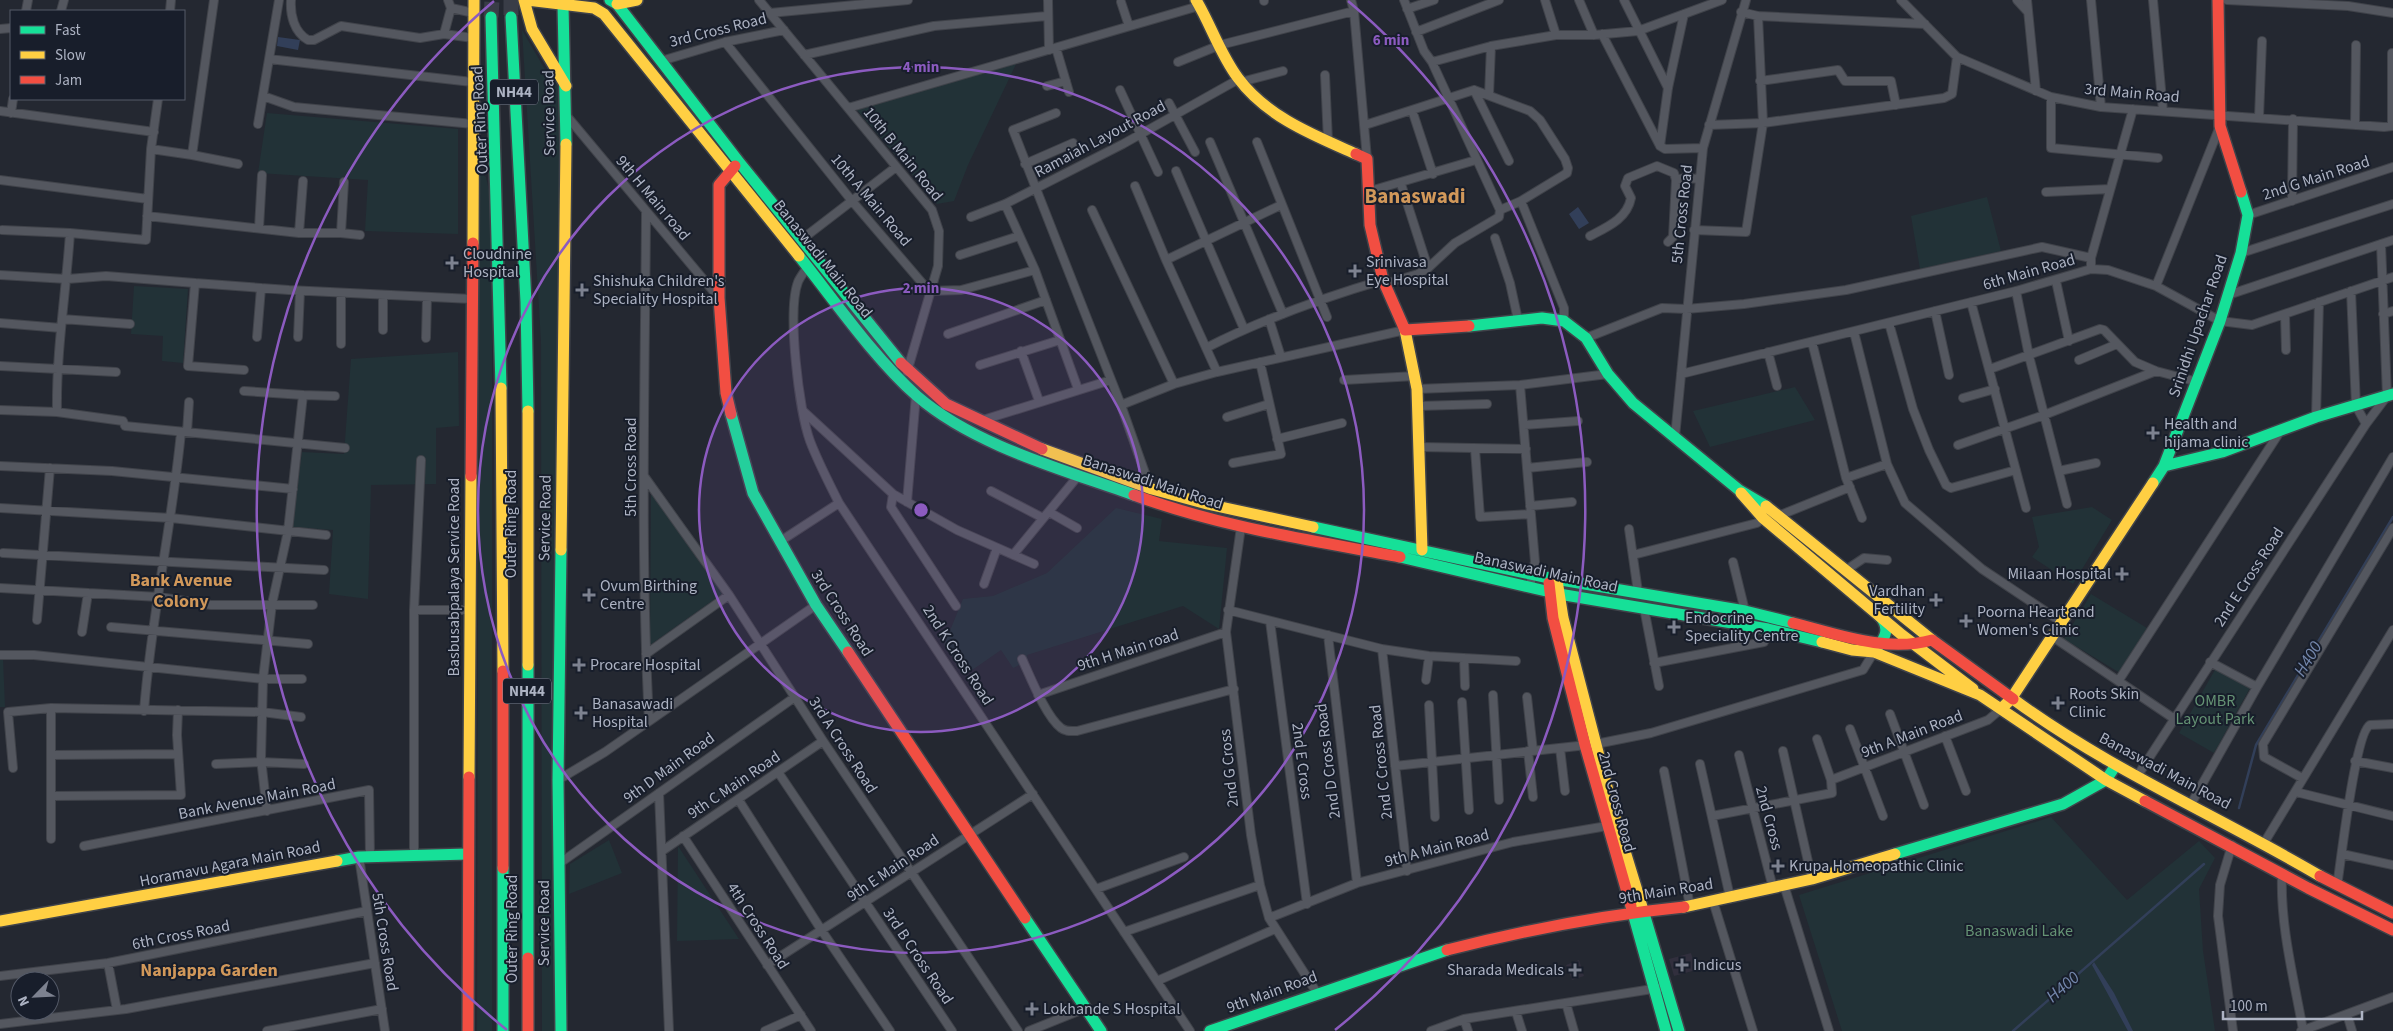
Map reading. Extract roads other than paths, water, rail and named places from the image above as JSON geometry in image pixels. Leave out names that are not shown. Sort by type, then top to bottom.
[{"type":"main road","name":"Basbusabpalaya Service Road","points":[[468,1031],[472,82],[474,0]]},
{"type":"main road","name":"Banaswadi Main Road","points":[[525,0],[594,8],[604,14],[801,240],[907,371],[946,404],[1056,456],[1150,495],[1174,510],[1242,527],[1421,561],[1531,586],[1638,592],[1745,611],[1877,648],[1980,695]]},
{"type":"main road","points":[[525,0],[532,29],[566,86]]},
{"type":"main road","points":[[614,2],[637,0]]},
{"type":"main road","name":"Srinidhi Upachar Road","points":[[2001,709],[2011,699],[2064,623],[2164,466],[2198,382],[2228,296],[2241,253],[2248,215],[2220,126],[2218,0]]},
{"type":"main road","name":"Banaswadi Main Road","points":[[614,2],[661,62],[808,266],[903,383],[940,414],[972,431],[1020,454],[1078,476],[1150,495],[1207,504],[1531,574],[1553,586],[1644,608],[1768,630],[1852,650],[1915,645],[1932,640]]},
{"type":"main road","points":[[1198,3],[1240,80],[1269,110],[1328,141],[1368,159],[1370,225],[1384,282],[1405,330],[1417,389],[1422,550]]},
{"type":"main road","name":"Service Road","points":[[561,1031],[558,780],[566,115],[563,4]]},
{"type":"main road","name":"Outer Ring Road","points":[[491,17],[498,166],[500,311],[503,1031]]},
{"type":"main road","name":"Outer Ring Road","points":[[511,17],[526,302],[528,400],[528,1031]]},
{"type":"main road","name":"3rd Cross Road","points":[[735,166],[719,185],[719,298],[726,393],[754,493],[779,542],[816,605],[1101,1031]]},
{"type":"main road","name":"Banaswadi Main Road","points":[[1405,330],[1483,326],[1518,320],[1554,318],[1564,322],[1586,338],[1608,374],[1633,404],[1739,490],[1763,518],[1915,645],[1980,695],[2106,780],[2282,874],[2393,930]]},
{"type":"main road","points":[[2164,466],[2222,452],[2316,417],[2390,395]]},
{"type":"main road","name":"Banaswadi Main Road","points":[[1739,490],[1760,501],[1932,640],[2038,718],[2116,764],[2264,843],[2337,886],[2393,913]]},
{"type":"main road","name":"2nd Cross Road","points":[[1553,586],[1590,745],[1636,912],[1652,989],[1666,1031]]},
{"type":"main road","points":[[1877,648],[1888,631],[1888,624],[1880,616]]},
{"type":"main road","name":"9th Main Road","points":[[1210,1031],[1440,952],[1507,936],[1636,912],[1690,906],[1812,879],[2063,804],[2106,780],[2116,764]]},
{"type":"main road","name":"Horamavu Agara Main Road","points":[[0,921],[364,857],[468,854]]},
{"type":"main road","name":"2nd Cross Road","points":[[1636,912],[1665,987],[1679,1031]]},
{"type":"street","points":[[192,156],[214,0]]},
{"type":"street","points":[[258,124],[280,0]]},
{"type":"street","points":[[292,0],[291,10],[297,30],[308,40],[314,40],[341,26],[420,38],[444,34],[473,38]]},
{"type":"street","points":[[444,34],[451,8],[448,0]]},
{"type":"street","name":"10th B Main Road","points":[[759,0],[932,210],[938,223],[938,266],[903,383]]},
{"type":"street","points":[[770,13],[908,0]]},
{"type":"street","points":[[1048,0],[1047,16],[1052,49],[1069,92]]},
{"type":"street","points":[[1351,0],[1354,11],[1368,159]]},
{"type":"street","points":[[1206,348],[1244,329],[1321,298],[1418,274],[1428,268],[1455,243],[1499,217],[1500,210],[1432,62],[1416,32],[1404,0]]},
{"type":"street","points":[[1407,9],[1434,0]]},
{"type":"street","points":[[1416,32],[1499,0]]},
{"type":"street","points":[[1545,0],[1556,35]]},
{"type":"street","points":[[1579,0],[1660,146],[1665,149],[1703,148]]},
{"type":"street","points":[[1624,0],[1638,32],[1668,88]]},
{"type":"street","points":[[1432,62],[1491,46],[1556,35],[1598,35],[1638,32],[1722,0]]},
{"type":"street","name":"5th Cross Road","points":[[1675,437],[1703,148],[1746,0]]},
{"type":"street","name":"3rd Main Road","points":[[1901,0],[1958,57],[2051,97],[2100,107],[2393,126]]},
{"type":"street","points":[[2017,0],[2028,12]]},
{"type":"street","points":[[2027,0],[2036,91]]},
{"type":"street","points":[[2091,0],[2100,107]]},
{"type":"street","points":[[2153,0],[2163,111]]},
{"type":"street","points":[[2227,0],[2348,6],[2393,13]]},
{"type":"street","points":[[1121,2],[1129,26]]},
{"type":"street","points":[[848,108],[1129,26],[1198,3]]},
{"type":"street","points":[[451,8],[474,12]]},
{"type":"street","points":[[1178,62],[1220,45],[1354,11]]},
{"type":"street","points":[[1742,12],[1758,16],[1925,24]]},
{"type":"street","points":[[1660,146],[1668,88],[1684,14]]},
{"type":"street","points":[[804,56],[934,26],[1047,16]]},
{"type":"street","points":[[1694,230],[1746,232],[1763,123],[1758,16]]},
{"type":"street","name":"3rd Cross Road","points":[[661,62],[726,42],[784,30]]},
{"type":"street","points":[[2258,117],[2262,41]]},
{"type":"street","name":"10th A Main Road","points":[[726,42],[852,200],[929,291]]},
{"type":"street","points":[[2355,124],[2356,45]]},
{"type":"street","points":[[1489,95],[1491,46]]},
{"type":"street","points":[[2392,52],[2393,126]]},
{"type":"street","points":[[1709,125],[1763,123],[1949,97],[1952,94],[1958,57]]},
{"type":"street","points":[[269,59],[472,82]]},
{"type":"street","points":[[1760,81],[1838,70],[1845,81],[1891,81],[1896,104]]},
{"type":"street","name":"Ramaiah Layout Road","points":[[970,216],[1005,204],[1140,135],[1240,80],[1283,71]]},
{"type":"street","points":[[1325,76],[1328,141]]},
{"type":"street","points":[[1047,86],[1066,81]]},
{"type":"street","points":[[1120,90],[1158,172]]},
{"type":"street","points":[[1365,125],[1448,100],[1474,90],[1530,111],[1540,120],[1565,159],[1568,168],[1567,173],[1521,201],[1500,210]]},
{"type":"street","points":[[1474,90],[1509,161]]},
{"type":"street","points":[[263,96],[294,107],[473,124]]},
{"type":"street","points":[[2051,97],[2051,148],[2158,158]]},
{"type":"street","points":[[11,113],[13,100]]},
{"type":"street","points":[[2,230],[70,233],[146,240],[151,150],[158,100]]},
{"type":"street","points":[[1170,103],[1194,152]]},
{"type":"street","points":[[2091,258],[2133,109]]},
{"type":"street","points":[[1412,110],[1433,174]]},
{"type":"street","points":[[0,111],[154,132]]},
{"type":"street","points":[[1056,112],[1013,130],[1121,405],[1150,495]]},
{"type":"street","name":"9th H Main road","points":[[566,115],[719,298]]},
{"type":"street","points":[[2292,201],[2293,119]]},
{"type":"street","points":[[2156,286],[2220,126]]},
{"type":"street","points":[[1210,142],[1283,314]]},
{"type":"street","points":[[1256,142],[1321,298],[1327,317]]},
{"type":"street","points":[[1026,164],[1073,143]]},
{"type":"street","points":[[151,150],[238,164]]},
{"type":"street","points":[[1370,191],[1401,184],[1476,160]]},
{"type":"street","points":[[1590,236],[1615,222],[1628,210],[1631,198],[1625,186],[1628,178],[1657,166],[1674,173],[1676,180],[1673,237],[1668,242]]},
{"type":"street","points":[[801,240],[896,167]]},
{"type":"street","name":"2nd G Main Road","points":[[2248,215],[2393,167]]},
{"type":"street","points":[[1176,171],[1244,329]]},
{"type":"street","points":[[259,228],[262,175]]},
{"type":"street","points":[[1676,180],[1684,178],[1700,179]]},
{"type":"street","points":[[0,180],[148,200]]},
{"type":"street","points":[[299,232],[303,180]]},
{"type":"street","points":[[341,233],[344,182]]},
{"type":"street","points":[[1401,184],[1428,268]]},
{"type":"street","points":[[1136,186],[1166,260],[1216,372]]},
{"type":"street","points":[[2046,192],[2110,189]]},
{"type":"street","points":[[1521,201],[1564,308],[1564,322]]},
{"type":"street","points":[[1005,204],[1035,270],[1078,389]]},
{"type":"street","points":[[2241,253],[2393,204]]},
{"type":"street","points":[[1166,260],[1281,205]]},
{"type":"street","points":[[1092,210],[1174,384]]},
{"type":"street","name":"5th Cross Road","points":[[646,213],[644,476],[646,654],[649,720]]},
{"type":"street","points":[[147,216],[299,232],[360,235]]},
{"type":"street","points":[[57,412],[56,368],[67,279],[70,233]]},
{"type":"street","points":[[960,255],[1019,236]]},
{"type":"street","points":[[1495,238],[1510,283],[1518,320]]},
{"type":"street","points":[[2228,296],[2393,240]]},
{"type":"street","points":[[2380,244],[2383,314],[2389,352],[2390,395]]},
{"type":"street","name":"6th Main Road","points":[[1586,338],[1662,308],[1744,304],[1846,290],[2042,247],[2091,258],[2091,269],[2056,281],[1681,374]]},
{"type":"street","name":"2nd K Cross Road","points":[[808,266],[798,282],[794,301],[795,349],[809,440],[839,503],[1190,1031]]},
{"type":"street","points":[[2091,269],[2108,270],[2156,286],[2220,321],[2252,326],[2393,277]]},
{"type":"street","points":[[929,291],[961,290],[1035,270]]},
{"type":"street","points":[[0,275],[67,279],[106,276],[300,291],[472,299]]},
{"type":"street","points":[[2056,281],[2069,341]]},
{"type":"street","points":[[195,283],[188,366],[244,370]]},
{"type":"street","points":[[257,337],[260,288]]},
{"type":"street","points":[[298,337],[300,291]]},
{"type":"street","points":[[2016,291],[2029,356],[2067,504]]},
{"type":"street","points":[[2352,291],[2356,406],[2366,424]]},
{"type":"street","points":[[341,293],[341,344]]},
{"type":"street","points":[[383,295],[383,330]]},
{"type":"street","points":[[426,338],[427,297]]},
{"type":"street","points":[[948,334],[1046,300]]},
{"type":"street","points":[[1971,302],[2026,508]]},
{"type":"street","points":[[2316,417],[2319,302]]},
{"type":"street","points":[[1935,311],[1949,375]]},
{"type":"street","points":[[2383,314],[2393,311]]},
{"type":"street","points":[[2285,315],[2286,350]]},
{"type":"street","points":[[1269,319],[1280,357]]},
{"type":"street","points":[[0,323],[130,324]]},
{"type":"street","points":[[1889,323],[1913,409],[1929,450],[1946,485],[1953,488],[2016,470]]},
{"type":"street","points":[[1990,369],[2100,329],[2104,330],[2135,362],[2156,371],[2198,382]]},
{"type":"street","points":[[1121,405],[1174,384],[1216,372],[1405,330]]},
{"type":"street","points":[[1854,332],[1887,464],[1910,510],[1982,569],[2064,623]]},
{"type":"street","points":[[980,365],[1060,340]]},
{"type":"street","points":[[1812,342],[1846,478],[1862,518]]},
{"type":"street","points":[[2079,360],[2117,344]]},
{"type":"street","points":[[1021,351],[1040,401]]},
{"type":"street","points":[[1768,352],[1777,386]]},
{"type":"street","points":[[1232,462],[1281,454],[1260,362]]},
{"type":"street","points":[[0,366],[116,372]]},
{"type":"street","points":[[1958,445],[2004,430],[2156,371]]},
{"type":"street","points":[[1417,389],[1520,385],[1608,374]]},
{"type":"street","points":[[1344,380],[1415,376]]},
{"type":"street","points":[[983,420],[1111,380]]},
{"type":"street","points":[[1520,385],[1535,562],[1531,574],[1531,586]]},
{"type":"street","points":[[1963,398],[1995,389]]},
{"type":"street","points":[[244,391],[335,396]]},
{"type":"street","points":[[266,811],[261,762],[263,680],[272,604],[288,531],[303,395]]},
{"type":"street","points":[[907,502],[916,395]]},
{"type":"street","name":"2nd E Cross Road","points":[[2138,775],[2173,718],[2366,424],[2390,395]]},
{"type":"street","points":[[144,711],[152,631],[159,598],[189,402]]},
{"type":"street","points":[[1227,416],[1269,404]]},
{"type":"street","points":[[1418,406],[1487,404]]},
{"type":"street","points":[[0,410],[57,412],[123,421],[125,426],[344,448]]},
{"type":"street","points":[[803,410],[893,494],[957,530],[1034,564]]},
{"type":"street","points":[[1524,425],[1578,421]]},
{"type":"street","points":[[1277,439],[1342,423]]},
{"type":"street","points":[[2119,680],[2282,429]]},
{"type":"street","points":[[1420,447],[1526,450]]},
{"type":"street","points":[[1475,449],[1480,517],[1572,502]]},
{"type":"street","points":[[2191,804],[2257,687],[2393,456]]},
{"type":"street","points":[[414,855],[414,610],[421,460]]},
{"type":"street","points":[[1527,468],[1586,462]]},
{"type":"street","points":[[2059,471],[2096,463]]},
{"type":"street","points":[[1846,478],[1887,464]]},
{"type":"street","points":[[0,466],[177,477],[293,489]]},
{"type":"street","points":[[37,620],[50,468]]},
{"type":"street","name":"3rd A Cross Road","points":[[644,476],[729,595],[823,741],[1018,1031]]},
{"type":"street","points":[[1014,555],[1078,476]]},
{"type":"street","points":[[1778,516],[1850,487]]},
{"type":"street","points":[[991,491],[1043,518]]},
{"type":"street","points":[[893,494],[891,507],[956,606]]},
{"type":"street","points":[[779,542],[839,503]]},
{"type":"street","points":[[0,508],[171,518],[326,535]]},
{"type":"street","points":[[1048,512],[1077,528]]},
{"type":"street","points":[[1634,555],[1757,523],[1763,518]]},
{"type":"street","name":"2nd G Cross","points":[[1242,527],[1226,632],[1251,835],[1260,885],[1269,918],[1317,993]]},
{"type":"street","points":[[2302,778],[2264,757],[2263,744],[2393,528]]},
{"type":"street","points":[[1629,529],[1638,592]]},
{"type":"street","points":[[984,584],[997,548]]},
{"type":"street","points":[[3,554],[164,560],[324,570]]},
{"type":"street","points":[[1846,570],[1864,558],[1888,560]]},
{"type":"street","points":[[1733,562],[1745,611]]},
{"type":"street","points":[[0,588],[88,592],[211,605],[313,605]]},
{"type":"street","points":[[82,632],[88,592]]},
{"type":"street","points":[[646,654],[729,595]]},
{"type":"street","points":[[558,780],[605,752],[816,605]]},
{"type":"street","points":[[1644,608],[1659,686]]},
{"type":"street","points":[[414,610],[470,610]]},
{"type":"street","points":[[1228,610],[1382,649],[1428,656],[1516,661]]},
{"type":"street","name":"2nd E Cross","points":[[1270,620],[1307,904]]},
{"type":"street","points":[[111,627],[308,644]]},
{"type":"street","points":[[1654,663],[1764,642],[1768,630]]},
{"type":"street","points":[[2264,843],[2393,630]]},
{"type":"street","name":"9th H Main road","points":[[1038,695],[1226,632]]},
{"type":"street","name":"2nd D Cross Road","points":[[1328,635],[1357,883]]},
{"type":"street","points":[[2053,637],[2173,718]]},
{"type":"street","points":[[1395,766],[1590,745],[1651,733],[1863,670],[1877,648]]},
{"type":"street","name":"2nd C Cross Road","points":[[1382,649],[1407,871]]},
{"type":"street","points":[[0,654],[34,654],[263,680],[302,679]]},
{"type":"street","points":[[1426,680],[1428,656]]},
{"type":"street","points":[[1022,658],[1038,695],[1062,729],[1077,731],[1234,689]]},
{"type":"street","points":[[1464,658],[1465,686]]},
{"type":"street","points":[[2210,662],[2257,687]]},
{"type":"street","points":[[1493,695],[1499,800]]},
{"type":"street","name":"9th D Main Road","points":[[560,863],[795,697]]},
{"type":"street","points":[[1527,697],[1533,797]]},
{"type":"street","points":[[1462,702],[1469,810]]},
{"type":"street","points":[[1429,705],[1435,816]]},
{"type":"street","points":[[51,708],[51,839]]},
{"type":"street","points":[[13,768],[8,712],[51,708],[144,711],[178,710],[262,712],[301,717]]},
{"type":"street","name":"9th A Main Road","points":[[1831,780],[1988,720],[2001,709]]},
{"type":"street","points":[[52,796],[181,795],[178,754],[178,710]]},
{"type":"street","points":[[1890,714],[1924,805]]},
{"type":"street","points":[[2337,886],[2355,761],[2366,727],[2392,722]]},
{"type":"street","points":[[1850,728],[1883,816]]},
{"type":"street","points":[[1945,736],[1966,792]]},
{"type":"street","points":[[1712,816],[1832,793],[1831,780],[1817,739]]},
{"type":"street","name":"9th C Main Road","points":[[662,851],[823,741]]},
{"type":"street","points":[[1560,748],[1565,791]]},
{"type":"street","points":[[1783,751],[1812,879]]},
{"type":"street","points":[[52,755],[178,754]]},
{"type":"street","name":"2nd Cross","points":[[1738,755],[1752,808],[1829,1031]]},
{"type":"street","points":[[2355,761],[2393,768]]},
{"type":"street","points":[[216,764],[261,762],[304,764]]},
{"type":"street","points":[[1700,764],[1730,897]]},
{"type":"street","points":[[1664,771],[1690,906]]},
{"type":"street","name":"3rd B Cross Road","points":[[778,772],[952,1031]]},
{"type":"street","name":"Bank Avenue Main Road","points":[[84,846],[369,790],[364,857]]},
{"type":"street","points":[[2296,792],[2393,816]]},
{"type":"street","points":[[659,793],[669,1031]]},
{"type":"street","name":"9th E Main Road","points":[[767,964],[866,904],[911,871],[1033,794]]},
{"type":"street","points":[[738,799],[822,931],[890,1031]]},
{"type":"street","name":"9th A Main Road","points":[[1269,918],[1357,883],[1513,842],[1612,825]]},
{"type":"street","name":"4th Cross Road","points":[[683,836],[811,1031]]},
{"type":"street","points":[[2232,846],[2220,885],[2218,916],[2233,1031]]},
{"type":"street","points":[[2342,854],[2393,865]]},
{"type":"street","name":"5th Cross Road","points":[[364,857],[367,911],[385,1031]]},
{"type":"street","points":[[1096,889],[1184,857]]},
{"type":"street","points":[[2282,874],[2281,891],[2287,938],[2302,1030],[2393,997]]},
{"type":"street","points":[[1124,932],[1260,885]]},
{"type":"street","points":[[1713,901],[1753,1031]]},
{"type":"street","name":"6th Cross Road","points":[[0,976],[108,963],[367,911]]},
{"type":"street","points":[[1157,981],[1275,929]]},
{"type":"street","points":[[108,963],[117,1010]]},
{"type":"street","points":[[0,1024],[117,1010],[374,963]]},
{"type":"street","points":[[1432,1031],[1464,1019],[1665,987]]},
{"type":"street","points":[[1566,1003],[1574,1031]]},
{"type":"street","points":[[267,1031],[382,1008]]},
{"type":"street","points":[[1029,1031],[1086,1008]]},
{"type":"street","points":[[1516,1012],[1522,1031]]},
{"type":"street","points":[[2347,1014],[2352,1031]]},
{"type":"street","points":[[764,1031],[801,1015]]},
{"type":"street","points":[[1464,1019],[1468,1031]]},
{"type":"water","points":[[278,37],[300,40],[298,50],[277,46]]},
{"type":"water","points":[[1578,207],[1589,223],[1579,229],[1569,214]]},
{"type":"water","points":[[2094,962],[2114,993],[2133,1031],[2128,1031],[2092,965]]},
{"type":"waterway","name":"H400","points":[[2239,808],[2256,745],[2393,517]]},
{"type":"waterway","name":"H400","points":[[2013,1031],[2204,864]]},
{"type":"tunnel","points":[[491,17],[492,0]]},
{"type":"tunnel","points":[[511,0],[511,17]]},
{"type":"place","name":"Cloudnine Hospital","points":[[452,263]]},
{"type":"place","name":"Srinivasa Eye Hospital","points":[[1355,271]]},
{"type":"place","name":"Shishuka Children's Speciality Hospital","points":[[582,290]]},
{"type":"place","name":"Health and hijama clinic","points":[[2153,433]]},
{"type":"place","name":"Milaan Hospital","points":[[2122,574]]},
{"type":"place","name":"Ovum Birthing Centre","points":[[589,595]]},
{"type":"place","name":"Vardhan Fertility","points":[[1936,600]]},
{"type":"place","name":"Poorna Heart and Women's Clinic","points":[[1966,621]]},
{"type":"place","name":"Endocrine Speciality Centre","points":[[1674,627]]},
{"type":"place","name":"Procare Hospital","points":[[579,665]]},
{"type":"place","name":"Roots Skin Clinic","points":[[2058,703]]},
{"type":"place","name":"Banasawadi Hospital","points":[[581,713]]},
{"type":"place","name":"Krupa Homeopathic Clinic","points":[[1778,866]]},
{"type":"place","name":"Indicus","points":[[1682,965]]},
{"type":"place","name":"Sharada Medicals","points":[[1575,970]]},
{"type":"place","name":"Lokhande S Hospital","points":[[1032,1009]]},
{"type":"district","name":"Banaswadi","points":[[1415,196]]},
{"type":"district","name":"Bank Avenue Colony","points":[[181,590]]},
{"type":"district","name":"Nanjappa Garden","points":[[209,970]]},
{"type":"park label","name":"OMBR Layout Park","points":[[2215,710]]},
{"type":"park label","name":"Banaswadi Lake","points":[[2019,931]]}]
